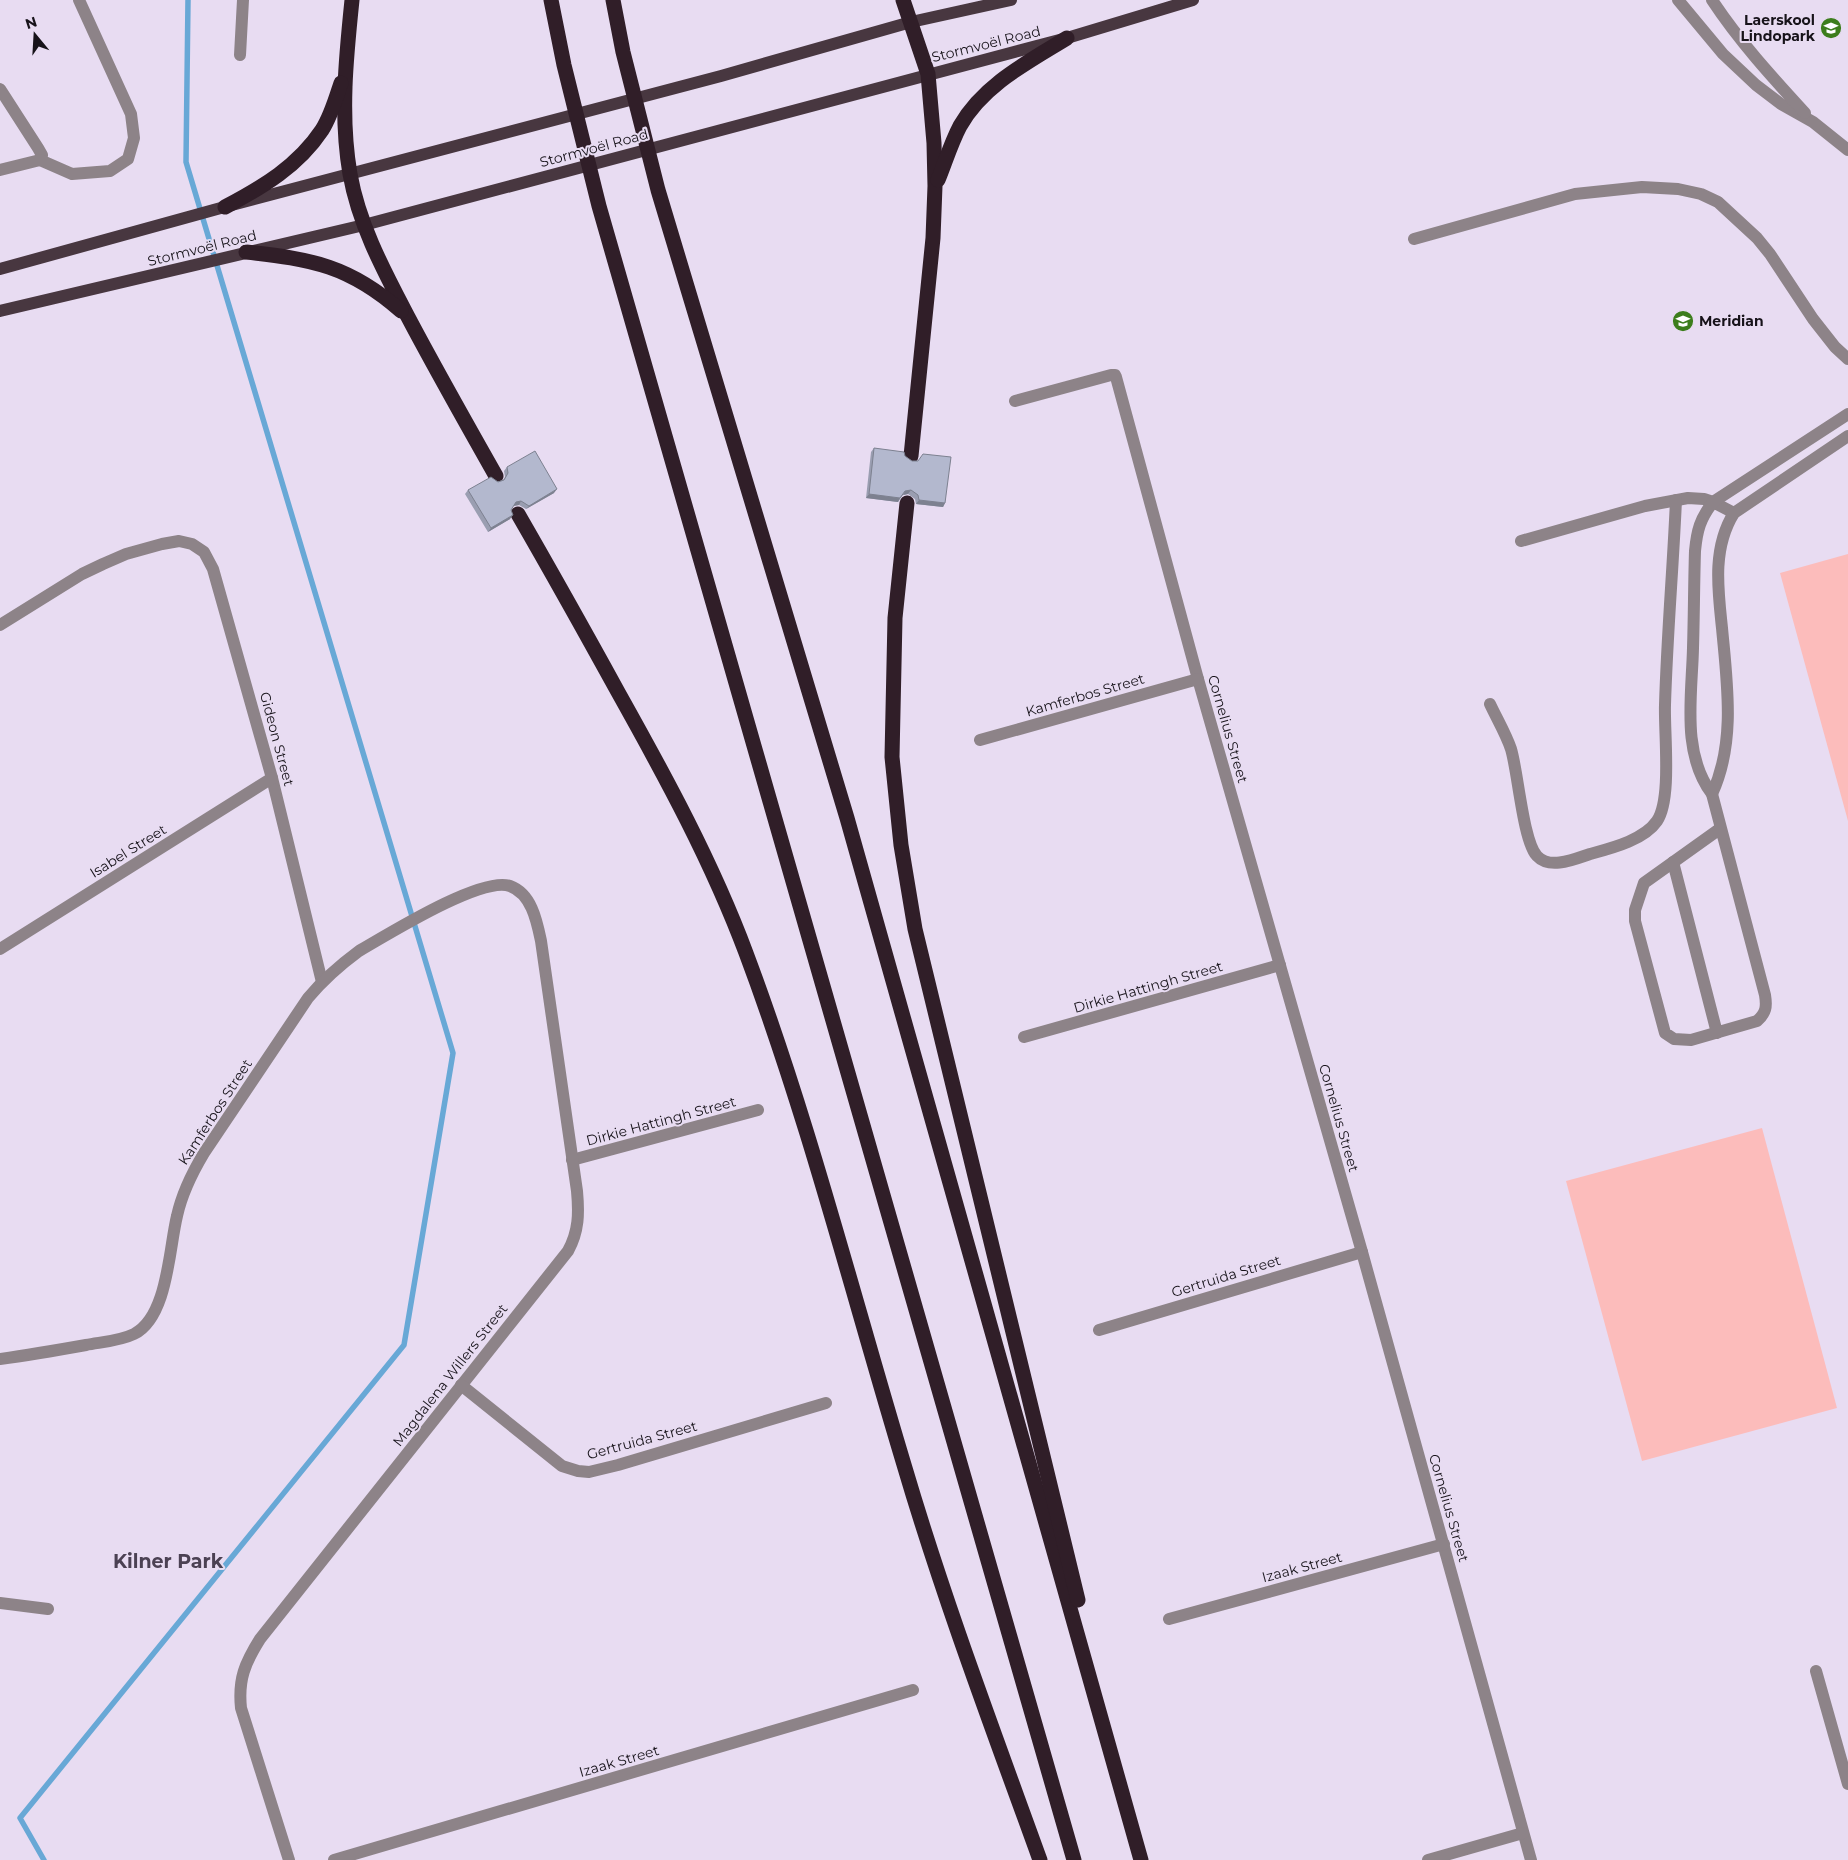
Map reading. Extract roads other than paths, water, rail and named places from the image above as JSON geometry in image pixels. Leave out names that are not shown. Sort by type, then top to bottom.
[{"type":"highway","points":[[352,0],[344,72],[346,127],[350,175],[364,225],[380,263],[408,317],[496,476]]},
{"type":"highway","points":[[551,0],[564,65],[599,206],[1074,1860]]},
{"type":"highway","points":[[613,0],[623,52],[658,190],[847,818],[1140,1858]]},
{"type":"highway","points":[[903,0],[928,74],[934,143],[935,186],[933,238],[911,456]]},
{"type":"highway","points":[[935,186],[960,126],[972,110],[992,88],[1016,70],[1067,38]]},
{"type":"highway","points":[[223,208],[270,182],[290,167],[308,148],[325,125],[344,72]]},
{"type":"highway","points":[[244,253],[302,259],[340,270],[375,289],[408,317]]},
{"type":"highway","points":[[907,503],[895,618],[892,757],[901,845],[913,920],[1140,1858]]},
{"type":"highway","points":[[518,514],[666,779],[712,871],[745,952],[782,1057],[809,1144],[906,1472],[982,1700],[1040,1860]]},
{"type":"main road","points":[[0,269],[711,79],[911,22],[1011,0]]},
{"type":"main road","name":"Stormvoël Road","points":[[0,311],[364,225],[1067,38],[1193,0]]},
{"type":"street","points":[[0,170],[40,160],[72,174],[110,171],[128,159],[134,138],[131,114],[79,0]]},
{"type":"street","points":[[240,55],[243,0]]},
{"type":"street","points":[[1678,0],[1723,54],[1756,85],[1781,104],[1813,122]]},
{"type":"street","points":[[1712,0],[1729,25],[1762,66],[1813,122],[1848,150]]},
{"type":"street","points":[[0,89],[42,155],[40,160]]},
{"type":"street","points":[[1414,239],[1575,194],[1642,187],[1678,189],[1701,194],[1718,202],[1757,238],[1770,254],[1813,319],[1835,347],[1848,359]]},
{"type":"street","name":"Cornelius Street","points":[[1015,401],[1115,375],[1198,679],[1444,1544],[1530,1860]]},
{"type":"street","points":[[1721,828],[1644,883],[1635,910],[1635,921],[1665,1033],[1674,1040],[1691,1040],[1757,1021],[1764,1014],[1767,1004],[1721,828],[1712,794],[1700,775],[1691,735],[1697,534],[1703,515],[1713,502],[1848,414]]},
{"type":"street","points":[[1712,794],[1723,764],[1728,726],[1718,560],[1724,534],[1734,513],[1848,436]]},
{"type":"street","points":[[1521,541],[1645,506],[1676,500],[1697,498],[1713,502],[1734,513]]},
{"type":"street","points":[[1490,704],[1511,748],[1527,832],[1534,852],[1538,857],[1553,863],[1567,861],[1636,838],[1650,829],[1658,820],[1665,795],[1665,706],[1676,500]]},
{"type":"street","name":"Gideon Street","points":[[0,625],[82,574],[126,554],[162,544],[179,542],[192,544],[204,552],[211,562],[272,778],[322,982]]},
{"type":"street","name":"Kamferbos Street","points":[[980,740],[1198,679]]},
{"type":"street","name":"Isabel Street","points":[[0,949],[272,778]]},
{"type":"street","points":[[1674,862],[1717,1033]]},
{"type":"street","name":"Kamferbos Street","points":[[0,1359],[123,1338],[136,1333],[148,1322],[163,1288],[177,1216],[192,1173],[308,998],[345,961],[360,951],[430,912],[470,893],[503,885]]},
{"type":"street","name":"Magdalena Willers Street","points":[[288,1860],[242,1708],[240,1684],[242,1672],[260,1639],[568,1251],[574,1241],[577,1230],[579,1208],[539,927],[533,911],[523,895],[511,886],[503,885]]},
{"type":"street","name":"Dirkie Hattingh Street","points":[[1024,1038],[1280,965]]},
{"type":"street","name":"Dirkie Hattingh Street","points":[[572,1160],[758,1110]]},
{"type":"street","name":"Gertruida Street","points":[[1099,1330],[1362,1252]]},
{"type":"street","name":"Gertruida Street","points":[[461,1384],[562,1466],[589,1472],[826,1403]]},
{"type":"street","name":"Izaak Street","points":[[1169,1619],[1444,1544]]},
{"type":"street","points":[[0,1603],[48,1609]]},
{"type":"street","points":[[1816,1670],[1848,1784]]},
{"type":"street","name":"Izaak Street","points":[[334,1860],[913,1690]]},
{"type":"street","points":[[1428,1860],[1523,1833]]},
{"type":"waterway","points":[[44,1860],[20,1818],[404,1345],[453,1053],[186,162],[188,0]]},
{"type":"place","name":"Laerskool Lindopark","points":[[1831,28]]},
{"type":"place","name":"Meridian","points":[[1683,321]]},
{"type":"district","name":"Kilner Park","points":[[168,1561]]}]
